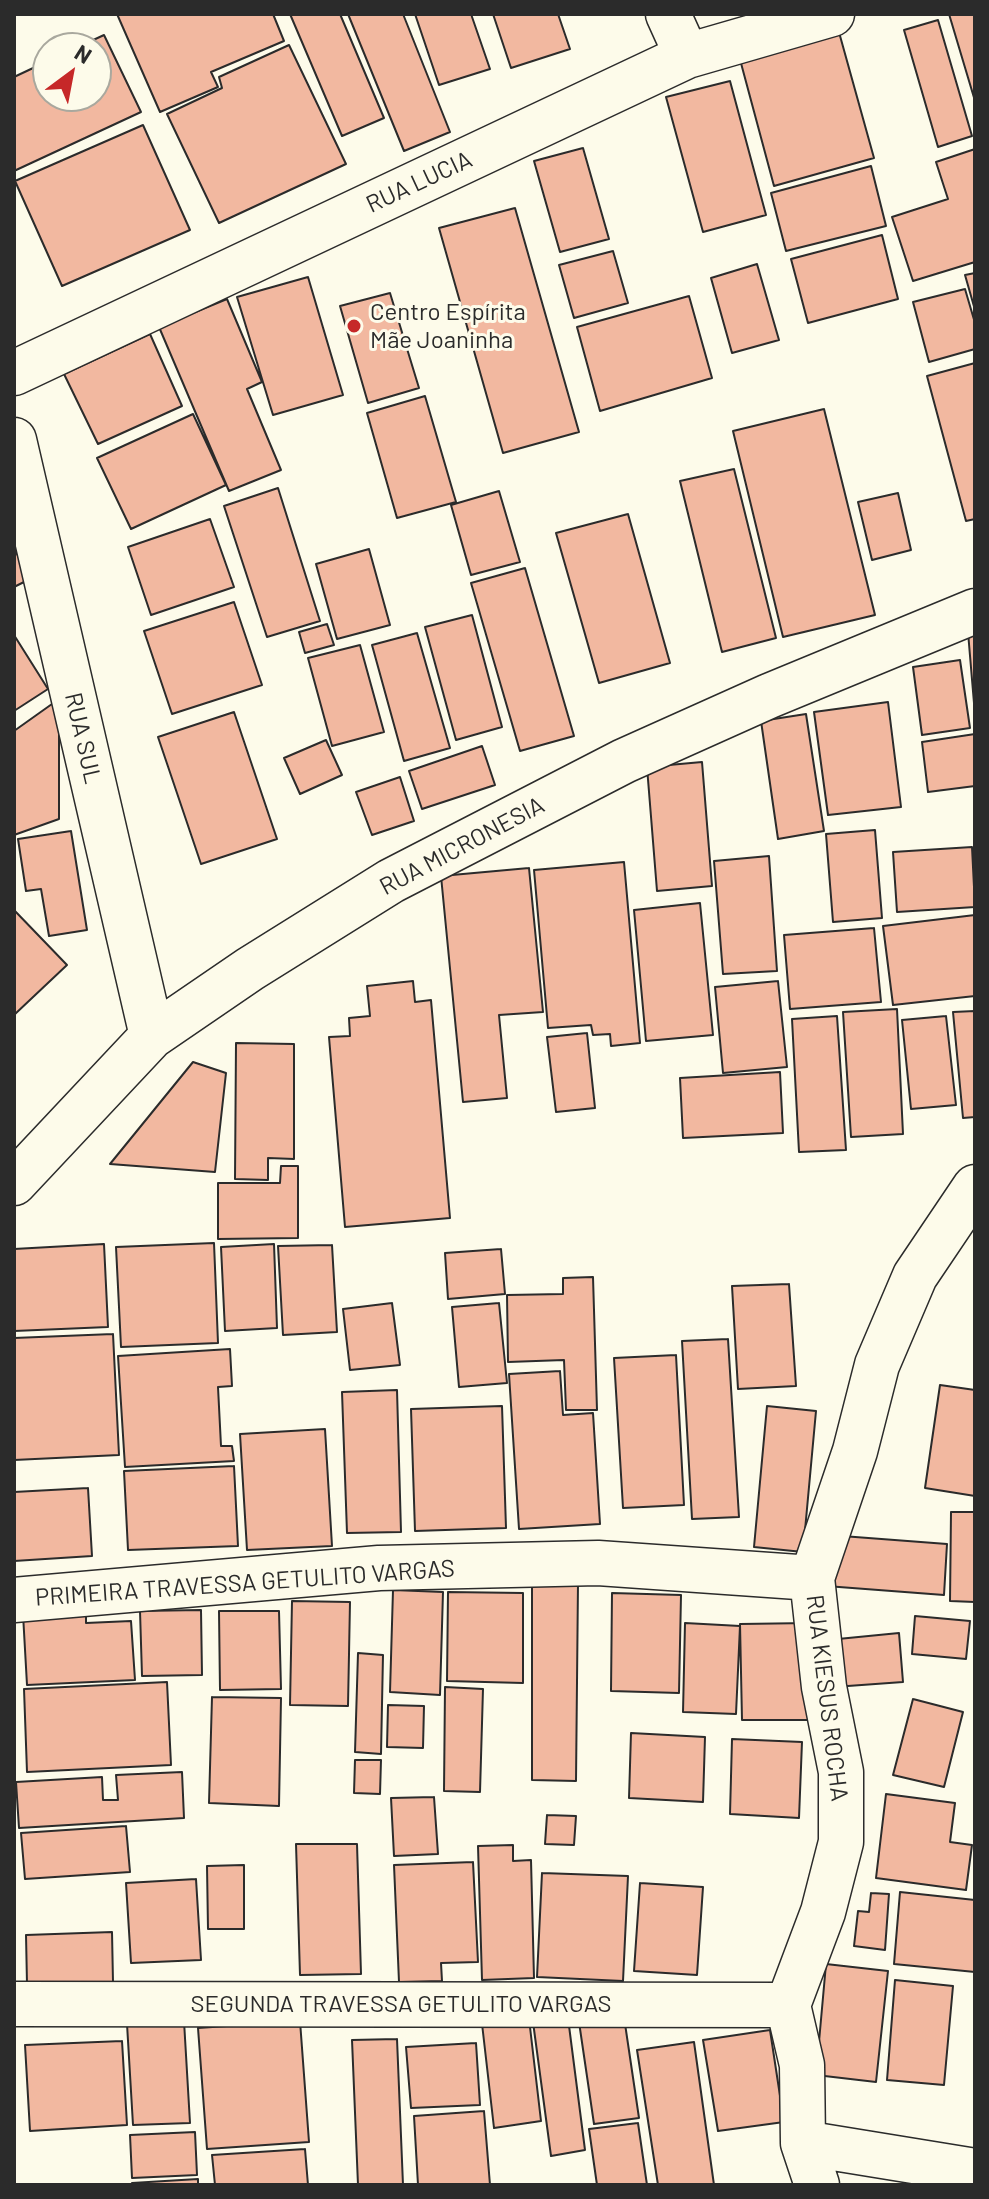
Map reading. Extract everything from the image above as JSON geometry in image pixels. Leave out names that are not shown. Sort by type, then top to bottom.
[{"type":"street","points":[[668,14],[687,56]]},
{"type":"street","name":"RUA LUCIA","points":[[14,373],[687,56],[832,14]]},
{"type":"street","name":"RUA SUL","points":[[14,440],[152,1036]]},
{"type":"street","name":"RUA MICRONESIA","points":[[14,1183],[152,1036],[250,969],[391,881],[624,761],[769,696],[975,611]]},
{"type":"street","name":"RUA KIESUS ROCHA","points":[[788,2005],[823,1912],[841,1842],[841,1772],[824,1687],[812,1578],[855,1451],[877,1365],[915,1276],[975,1187]]},
{"type":"street","name":"PRIMEIRA TRAVESSA GETULITO VARGAS","points":[[14,1600],[379,1568],[598,1563],[812,1578]]},
{"type":"street","name":"SEGUNDA TRAVESSA GETULITO VARGAS","points":[[14,2004],[788,2005]]},
{"type":"street","points":[[788,2005],[802,2065],[803,2143],[817,2185]]},
{"type":"street","points":[[803,2143],[975,2171]]},
{"type":"building","points":[[117,14],[273,14],[284,41],[211,72],[218,87],[160,112]]},
{"type":"building","points":[[290,14],[340,14],[384,118],[342,136]]},
{"type":"building","points":[[348,14],[403,14],[450,132],[404,151]]},
{"type":"building","points":[[415,14],[471,14],[490,69],[439,85]]},
{"type":"building","points":[[493,14],[558,14],[570,49],[511,68]]},
{"type":"building","points":[[949,14],[975,14],[975,101]]},
{"type":"building","points":[[938,20],[972,136],[938,147],[904,30]]},
{"type":"building","points":[[837,25],[874,158],[774,186],[738,52]]},
{"type":"building","points":[[289,45],[346,164],[219,223],[167,114],[222,88],[219,77]]},
{"type":"building","points":[[112,52],[141,112],[14,171],[14,77],[32,69],[32,112],[112,112]]},
{"type":"building","points":[[730,81],[766,215],[703,232],[666,97]]},
{"type":"building","points":[[143,125],[190,230],[62,286],[15,181]]},
{"type":"building","points":[[583,148],[609,239],[560,252],[534,161]]},
{"type":"building","points":[[975,149],[975,262],[913,281],[892,217],[948,199],[936,162]]},
{"type":"building","points":[[871,166],[886,226],[786,251],[771,193]]},
{"type":"building","points":[[515,208],[579,432],[503,453],[439,228]]},
{"type":"building","points":[[882,235],[898,299],[808,323],[791,259]]},
{"type":"building","points":[[613,251],[628,303],[574,318],[559,265]]},
{"type":"building","points":[[757,264],[779,340],[732,353],[711,278]]},
{"type":"building","points":[[975,273],[975,310],[965,275]]},
{"type":"building","points":[[308,277],[343,395],[273,415],[237,297]]},
{"type":"building","points":[[965,289],[975,323],[975,349],[929,362],[913,302]]},
{"type":"building","points":[[390,293],[419,388],[368,403],[340,306]]},
{"type":"building","points":[[689,296],[712,378],[600,411],[577,327]]},
{"type":"building","points":[[227,299],[262,382],[247,389],[281,470],[229,491],[159,327]]},
{"type":"building","points":[[150,334],[182,406],[98,444],[64,374]]},
{"type":"building","points":[[975,363],[975,519],[966,521],[927,376]]},
{"type":"building","points":[[425,396],[456,502],[397,518],[367,413]]},
{"type":"building","points":[[824,409],[875,615],[783,637],[733,431]]},
{"type":"building","points":[[193,414],[226,485],[131,529],[97,458]]},
{"type":"building","points":[[734,469],[776,638],[722,652],[680,481]]},
{"type":"building","points":[[278,488],[320,621],[267,637],[224,506]]},
{"type":"building","points":[[499,491],[520,562],[471,575],[451,505]]},
{"type":"building","points":[[898,493],[911,550],[872,560],[858,502]]},
{"type":"building","points":[[628,514],[670,663],[599,683],[556,533]]},
{"type":"building","points":[[210,519],[234,587],[151,615],[128,547]]},
{"type":"building","points":[[14,548],[30,579],[14,587]]},
{"type":"building","points":[[369,549],[390,625],[337,639],[316,564]]},
{"type":"building","points":[[525,568],[574,736],[520,751],[471,583]]},
{"type":"building","points":[[234,602],[262,685],[172,714],[144,631]]},
{"type":"building","points":[[472,615],[502,727],[456,740],[425,627]]},
{"type":"building","points":[[327,624],[334,645],[305,653],[299,632]]},
{"type":"building","points":[[975,631],[975,715],[968,632]]},
{"type":"building","points":[[417,633],[450,748],[404,761],[372,645]]},
{"type":"building","points":[[14,635],[48,689],[14,711]]},
{"type":"building","points":[[360,645],[384,732],[332,746],[308,658]]},
{"type":"building","points":[[960,660],[970,728],[922,735],[913,667]]},
{"type":"building","points":[[59,699],[59,819],[14,835],[14,731]]},
{"type":"building","points":[[888,702],[901,807],[828,815],[814,712]]},
{"type":"building","points":[[234,712],[277,839],[201,864],[158,737]]},
{"type":"building","points":[[806,714],[824,831],[778,839],[761,721]]},
{"type":"building","points":[[975,734],[975,786],[928,792],[922,742]]},
{"type":"building","points":[[326,740],[342,775],[300,794],[284,758]]},
{"type":"building","points":[[482,746],[495,785],[422,809],[409,771]]},
{"type":"building","points":[[702,762],[712,886],[657,891],[647,767]]},
{"type":"building","points":[[400,777],[414,821],[372,835],[356,792]]},
{"type":"building","points":[[875,830],[882,918],[833,922],[826,834]]},
{"type":"building","points":[[71,831],[87,930],[49,936],[41,889],[26,891],[18,839]]},
{"type":"building","points":[[972,847],[975,907],[897,912],[893,852]]},
{"type":"building","points":[[769,856],[777,971],[723,974],[714,861]]},
{"type":"building","points":[[624,862],[640,1043],[611,1046],[610,1034],[593,1035],[591,1025],[548,1028],[534,870]]},
{"type":"building","points":[[529,868],[543,1012],[499,1015],[507,1098],[463,1102],[441,876]]},
{"type":"building","points":[[700,903],[713,1035],[646,1041],[634,910]]},
{"type":"building","points":[[14,910],[67,965],[14,1015]]},
{"type":"building","points":[[975,915],[975,996],[893,1005],[883,926]]},
{"type":"building","points":[[874,928],[881,1002],[790,1009],[784,935]]},
{"type":"building","points":[[413,981],[415,1002],[431,1000],[450,1218],[345,1227],[329,1037],[350,1036],[349,1018],[370,1016],[367,986]]},
{"type":"building","points":[[778,981],[787,1067],[723,1073],[715,987]]},
{"type":"building","points":[[897,1009],[903,1134],[851,1137],[843,1012]]},
{"type":"building","points":[[975,1011],[975,1117],[963,1118],[953,1012]]},
{"type":"building","points":[[837,1016],[846,1150],[799,1152],[792,1019]]},
{"type":"building","points":[[946,1016],[956,1105],[911,1109],[902,1020]]},
{"type":"building","points":[[587,1033],[595,1108],[556,1112],[547,1037]]},
{"type":"building","points":[[236,1043],[294,1044],[294,1159],[268,1158],[268,1180],[235,1179]]},
{"type":"building","points":[[193,1062],[226,1073],[215,1172],[110,1164]]},
{"type":"building","points":[[780,1072],[783,1133],[683,1138],[680,1078]]},
{"type":"building","points":[[281,1166],[298,1166],[298,1238],[218,1239],[218,1183],[280,1183]]},
{"type":"building","points":[[214,1243],[218,1343],[121,1347],[116,1247]]},
{"type":"building","points":[[104,1244],[108,1327],[14,1331],[14,1249]]},
{"type":"building","points":[[274,1244],[277,1328],[225,1331],[221,1247]]},
{"type":"building","points":[[332,1245],[337,1332],[283,1335],[278,1246]]},
{"type":"building","points":[[501,1249],[505,1294],[448,1299],[445,1253]]},
{"type":"building","points":[[593,1277],[597,1410],[566,1410],[564,1360],[508,1362],[507,1295],[563,1294],[563,1278]]},
{"type":"building","points":[[789,1284],[796,1386],[738,1389],[732,1286]]},
{"type":"building","points":[[392,1303],[400,1365],[350,1370],[343,1309]]},
{"type":"building","points":[[499,1303],[507,1383],[459,1387],[452,1307]]},
{"type":"building","points":[[113,1334],[119,1455],[14,1460],[14,1338]]},
{"type":"building","points":[[728,1339],[739,1517],[692,1519],[682,1341]]},
{"type":"building","points":[[230,1349],[232,1386],[218,1387],[221,1446],[232,1446],[234,1461],[125,1467],[118,1356]]},
{"type":"building","points":[[676,1355],[684,1505],[623,1508],[614,1358]]},
{"type":"building","points":[[560,1371],[563,1415],[593,1413],[600,1524],[519,1529],[509,1374]]},
{"type":"building","points":[[940,1385],[975,1390],[975,1496],[925,1488]]},
{"type":"building","points":[[397,1390],[401,1532],[347,1533],[342,1392]]},
{"type":"building","points":[[502,1406],[506,1528],[415,1531],[411,1409]]},
{"type":"building","points":[[767,1406],[816,1411],[803,1552],[754,1547]]},
{"type":"building","points":[[325,1429],[332,1546],[247,1550],[240,1434]]},
{"type":"building","points":[[234,1466],[238,1546],[128,1550],[124,1471]]},
{"type":"building","points":[[88,1488],[92,1556],[14,1561],[14,1492]]},
{"type":"building","points":[[951,1512],[975,1512],[975,1602],[950,1601]]},
{"type":"building","points":[[829,1535],[947,1544],[944,1595],[826,1586]]},
{"type":"building","points":[[532,1582],[578,1583],[576,1781],[532,1780]]},
{"type":"building","points":[[393,1590],[443,1592],[440,1695],[390,1692]]},
{"type":"building","points":[[448,1592],[523,1593],[523,1683],[447,1681]]},
{"type":"building","points":[[612,1593],[681,1595],[679,1693],[611,1691]]},
{"type":"building","points":[[292,1601],[350,1602],[348,1706],[290,1705]]},
{"type":"building","points":[[201,1610],[202,1675],[142,1676],[140,1611]]},
{"type":"building","points":[[219,1611],[279,1611],[281,1689],[220,1690]]},
{"type":"building","points":[[86,1612],[86,1623],[131,1621],[135,1680],[27,1685],[23,1614]]},
{"type":"building","points":[[915,1616],[970,1621],[966,1659],[912,1654]]},
{"type":"building","points":[[685,1623],[740,1626],[736,1714],[683,1712]]},
{"type":"building","points":[[810,1623],[811,1720],[742,1720],[740,1624]]},
{"type":"building","points":[[899,1633],[903,1682],[834,1687],[838,1639]]},
{"type":"building","points":[[358,1653],[383,1655],[381,1754],[355,1752]]},
{"type":"building","points":[[167,1682],[171,1765],[27,1772],[24,1689]]},
{"type":"building","points":[[445,1687],[483,1689],[480,1792],[444,1791]]},
{"type":"building","points":[[212,1697],[281,1698],[279,1806],[209,1803]]},
{"type":"building","points":[[913,1699],[963,1712],[944,1787],[893,1775]]},
{"type":"building","points":[[388,1705],[424,1706],[423,1748],[387,1747]]},
{"type":"building","points":[[631,1733],[705,1737],[703,1802],[629,1798]]},
{"type":"building","points":[[732,1739],[802,1742],[799,1818],[730,1814]]},
{"type":"building","points":[[355,1760],[381,1760],[380,1794],[354,1793]]},
{"type":"building","points":[[182,1772],[184,1818],[19,1828],[16,1782],[102,1777],[103,1800],[118,1800],[116,1775]]},
{"type":"building","points":[[886,1794],[955,1803],[950,1842],[972,1845],[966,1890],[876,1878]]},
{"type":"building","points":[[434,1797],[438,1854],[394,1856],[391,1798]]},
{"type":"building","points":[[547,1815],[576,1816],[574,1845],[545,1844]]},
{"type":"building","points":[[126,1826],[130,1872],[25,1879],[21,1833]]},
{"type":"building","points":[[296,1844],[357,1844],[361,1974],[300,1975]]},
{"type":"building","points":[[513,1845],[513,1861],[531,1860],[534,1978],[482,1980],[478,1846]]},
{"type":"building","points":[[473,1862],[478,1962],[441,1963],[442,1981],[399,1982],[394,1865]]},
{"type":"building","points":[[244,1865],[244,1929],[208,1929],[207,1866]]},
{"type":"building","points":[[542,1873],[628,1876],[623,1981],[537,1977]]},
{"type":"building","points":[[196,1879],[201,1960],[131,1963],[126,1883]]},
{"type":"building","points":[[640,1883],[703,1887],[697,1975],[634,1971]]},
{"type":"building","points":[[900,1892],[975,1900],[975,1972],[894,1964]]},
{"type":"building","points":[[871,1893],[889,1894],[885,1950],[854,1946],[858,1911],[869,1912]]},
{"type":"building","points":[[112,1932],[113,1982],[27,1984],[26,1935]]},
{"type":"building","points":[[826,1964],[888,1971],[876,2082],[816,2075]]},
{"type":"building","points":[[895,1980],[953,1986],[944,2085],[887,2080]]},
{"type":"building","points":[[528,2010],[541,2121],[494,2128],[481,2015]]},
{"type":"building","points":[[624,2017],[639,2118],[594,2124],[579,2022]]},
{"type":"building","points":[[568,2018],[585,2150],[551,2156],[533,2022]]},
{"type":"building","points":[[184,2021],[190,2123],[133,2125],[127,2024]]},
{"type":"building","points":[[300,2021],[309,2142],[207,2149],[198,2028]]},
{"type":"building","points":[[770,2030],[784,2122],[718,2131],[703,2040]]},
{"type":"building","points":[[397,2039],[403,2185],[358,2185],[352,2040]]},
{"type":"building","points":[[122,2041],[127,2125],[30,2131],[25,2045]]},
{"type":"building","points":[[694,2042],[714,2185],[658,2185],[637,2050]]},
{"type":"building","points":[[476,2043],[480,2105],[411,2108],[406,2047]]},
{"type":"building","points":[[484,2111],[490,2185],[418,2185],[414,2116]]},
{"type":"building","points":[[638,2123],[647,2185],[597,2185],[589,2129]]},
{"type":"building","points":[[195,2132],[197,2175],[132,2178],[130,2135]]},
{"type":"building","points":[[305,2149],[308,2185],[215,2185],[212,2155]]},
{"type":"building","points":[[198,2179],[198,2185],[132,2185],[132,2183]]},
{"type":"place","name":"Centro Espírita Mãe Joaninha","points":[[354,326]]}]
